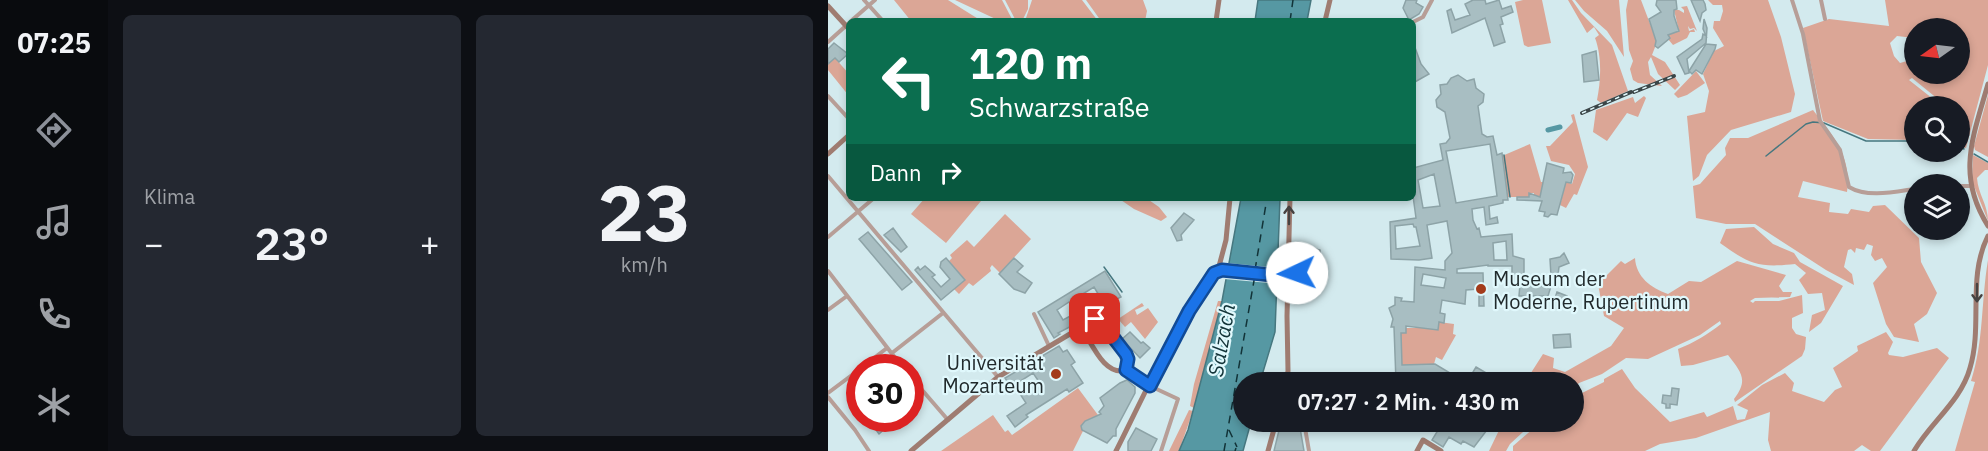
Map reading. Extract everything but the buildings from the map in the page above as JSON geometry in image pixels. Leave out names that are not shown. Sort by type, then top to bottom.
[{"type":"street","points":[[864,0],[880,18]]},
{"type":"street","points":[[856,18],[875,0]]},
{"type":"street","points":[[1216,18],[1219,0]]},
{"type":"street","points":[[1326,18],[1330,0]]},
{"type":"street","points":[[1416,20],[1423,17],[1432,0]]},
{"type":"street","points":[[1792,0],[1803,34],[1820,120],[1840,150],[1849,187],[1878,193],[1904,190]]},
{"type":"street","points":[[1821,0],[1825,19]]},
{"type":"street","points":[[828,6],[846,22]]},
{"type":"street","points":[[828,42],[846,27]]},
{"type":"street","points":[[1988,84],[1970,152],[1969,172],[1971,186],[1988,226]]},
{"type":"street","points":[[828,96],[846,116]]},
{"type":"street","points":[[828,154],[846,138]]},
{"type":"street","points":[[828,176],[846,198]]},
{"type":"street","points":[[849,201],[943,313],[1000,376]]},
{"type":"street","points":[[828,237],[871,201]]},
{"type":"street","points":[[1116,451],[1204,285],[1209,277],[1218,270],[1226,240],[1230,201]]},
{"type":"street","points":[[1287,372],[1290,201]]},
{"type":"street","points":[[1914,451],[1931,424],[1959,393],[1970,367],[1977,326],[1979,263],[1988,236]]},
{"type":"street","points":[[1218,270],[1281,276],[1297,273]]},
{"type":"street","points":[[828,271],[892,353],[943,313]]},
{"type":"street","points":[[828,310],[847,296]]},
{"type":"street","points":[[1034,314],[1048,346]]},
{"type":"street","points":[[911,451],[1000,376],[1095,319],[1100,320],[1128,359],[1126,370]]},
{"type":"street","points":[[1081,327],[1106,365],[1116,371],[1126,370],[1150,386],[1179,399],[1161,451]]},
{"type":"street","points":[[879,354],[887,348]]},
{"type":"street","points":[[846,380],[828,395],[869,451]]},
{"type":"street","points":[[924,392],[948,420]]},
{"type":"street","points":[[1268,451],[1273,432]]},
{"type":"street","points":[[1306,432],[1309,451]]},
{"type":"street","points":[[1417,451],[1423,440],[1441,451]]},
{"type":"shaded area","points":[[894,0],[948,0],[977,18],[909,18]]},
{"type":"shaded area","points":[[955,0],[1002,0],[1011,18],[994,18]]},
{"type":"shaded area","points":[[1005,0],[1028,0],[1028,9],[1024,18],[1014,18]]},
{"type":"shaded area","points":[[1032,0],[1082,0],[1096,18],[1026,18]]},
{"type":"shaded area","points":[[1086,0],[1143,0],[1147,11],[1146,18],[1099,18]]},
{"type":"shaded area","points":[[1542,0],[1551,43],[1528,47],[1524,45],[1515,2]]},
{"type":"shaded area","points":[[1568,0],[1572,0],[1581,13],[1612,45],[1628,91],[1601,103],[1597,100],[1600,69],[1595,38],[1599,35],[1594,27],[1587,33]]},
{"type":"shaded area","points":[[1575,0],[1619,0],[1624,57],[1607,31]]},
{"type":"shaded area","points":[[1628,0],[1641,0],[1657,42],[1652,55],[1665,62],[1680,85],[1675,90],[1658,74],[1651,57],[1648,62],[1650,75],[1662,86],[1638,83],[1633,80],[1630,69],[1633,61],[1629,50],[1626,10]]},
{"type":"shaded area","points":[[1708,0],[1768,0],[1781,37],[1795,94],[1791,112],[1731,130],[1707,155],[1699,176],[1693,181],[1687,116],[1705,112],[1709,91],[1703,74],[1714,51],[1724,46],[1713,28],[1714,21],[1720,21],[1722,5],[1713,5]]},
{"type":"shaded area","points":[[1885,0],[1988,0],[1988,65],[1970,133],[1970,96],[1934,96],[1919,84],[1970,84],[1970,18],[1904,18],[1904,37],[1897,36],[1890,43],[1894,56],[1900,63],[1904,62],[1904,84],[1914,84],[1929,96],[1904,96],[1904,140],[1868,139],[1823,121],[1803,28],[1829,19],[1889,26]]},
{"type":"shaded area","points":[[1687,6],[1697,31],[1694,28],[1690,29],[1688,26],[1689,31],[1694,29],[1695,32],[1690,32],[1687,38],[1673,45],[1668,35],[1679,31],[1674,10],[1684,13],[1681,7]]},
{"type":"shaded area","points":[[835,58],[846,71],[846,92],[828,70],[828,64]]},
{"type":"shaded area","points":[[1696,71],[1705,83],[1678,98],[1674,94]]},
{"type":"shaded area","points":[[1988,95],[1988,157],[1975,150],[1974,146]]},
{"type":"shaded area","points":[[1644,96],[1646,98],[1638,117],[1627,113],[1607,141],[1593,132],[1596,110],[1633,97],[1635,103]]},
{"type":"shaded area","points":[[1813,110],[1834,138],[1844,157],[1848,179],[1847,192],[1803,181],[1798,197],[1830,203],[1829,212],[1848,214],[1851,209],[1869,212],[1873,206],[1885,205],[1904,223],[1904,240],[1919,240],[1921,262],[1937,293],[1927,314],[1914,324],[1919,342],[1894,337],[1886,324],[1873,283],[1887,267],[1882,258],[1875,261],[1871,255],[1873,246],[1867,244],[1864,250],[1856,248],[1855,253],[1851,249],[1848,250],[1844,267],[1852,274],[1854,285],[1826,270],[1755,224],[1726,224],[1696,218],[1693,186],[1700,184],[1726,155],[1725,148],[1730,138],[1748,138]]},
{"type":"shaded area","points":[[1574,114],[1588,167],[1577,195],[1574,194],[1566,208],[1560,205],[1566,182],[1572,184],[1575,174],[1569,165],[1551,161],[1546,146],[1550,146],[1573,122],[1571,115]]},
{"type":"shaded area","points":[[1530,144],[1541,182],[1545,182],[1540,198],[1534,197],[1534,193],[1529,193],[1529,197],[1508,197],[1502,156]]},
{"type":"shaded area","points":[[1973,155],[1988,163],[1988,170],[1977,178],[1988,221],[1972,181]]},
{"type":"shaded area","points":[[922,201],[981,201],[946,243],[911,214]]},
{"type":"shaded area","points":[[1122,201],[1150,201],[1167,217],[1161,221]]},
{"type":"shaded area","points":[[1005,214],[1031,239],[1000,273],[992,265],[991,271],[973,286],[969,283],[959,294],[954,289],[965,280],[949,261],[952,258],[950,255],[967,240],[974,247]]},
{"type":"shaded area","points":[[1754,227],[1773,244],[1794,253],[1800,262],[1843,286],[1821,323],[1809,332],[1812,315],[1825,310],[1822,293],[1808,294],[1799,280],[1806,273],[1795,264],[1754,263],[1720,243],[1726,229]]},
{"type":"shaded area","points":[[1635,258],[1641,276],[1656,289],[1668,294],[1689,281],[1701,282],[1737,261],[1786,275],[1779,286],[1783,292],[1792,292],[1790,297],[1755,298],[1750,301],[1753,303],[1755,301],[1779,301],[1802,295],[1803,313],[1792,318],[1792,328],[1796,334],[1806,337],[1802,356],[1735,402],[1742,376],[1728,355],[1681,366],[1678,349],[1706,335],[1721,324],[1720,321],[1700,335],[1648,359],[1626,358],[1602,374],[1584,381],[1584,372],[1565,372],[1611,346],[1624,328],[1604,316],[1598,284],[1621,261],[1625,264]]},
{"type":"shaded area","points":[[1988,260],[1988,451],[1955,451],[1975,382],[1971,381],[1978,351]]},
{"type":"shaded area","points":[[1218,301],[1222,301],[1194,408],[1190,406],[1194,384]]},
{"type":"shaded area","points":[[1142,303],[1144,306],[1135,310],[1137,315],[1148,308],[1158,322],[1145,339],[1131,322],[1125,327],[1118,319]]},
{"type":"shaded area","points":[[1439,322],[1454,324],[1453,334],[1456,335],[1442,360],[1436,357],[1434,364],[1402,365],[1400,328],[1418,328]]},
{"type":"shaded area","points":[[1886,332],[1893,342],[1889,355],[1903,357],[1937,348],[1949,358],[1880,451],[1871,451],[1862,445],[1854,451],[1771,451],[1768,440],[1770,412],[1696,438],[1660,444],[1645,451],[1513,451],[1513,446],[1529,432],[1584,432],[1584,392],[1604,382],[1604,379],[1622,369],[1635,388],[1670,422],[1704,412],[1707,417],[1733,406],[1737,420],[1745,419],[1748,410],[1737,405],[1762,385],[1785,373],[1794,383],[1792,391],[1824,402],[1835,390],[1842,387],[1833,368],[1858,351],[1857,346]]},
{"type":"shaded area","points":[[1543,354],[1554,358],[1553,368],[1565,372],[1532,372]]},
{"type":"shaded area","points":[[1078,388],[1098,415],[1085,421],[1083,431],[1073,451],[941,451],[993,415],[1005,432],[1008,430],[1012,435]]},
{"type":"shaded area","points":[[1189,410],[1193,411],[1179,451],[1169,451]]},
{"type":"shaded area","points":[[1498,432],[1523,432],[1506,451],[1489,451]]},
{"type":"water","points":[[1258,0],[1311,0],[1308,18],[1255,18]]},
{"type":"water","name":"Salzach","points":[[1240,201],[1280,201],[1275,332],[1263,372],[1233,372],[1233,432],[1248,432],[1243,451],[1179,451],[1188,430],[1222,301]]},
{"type":"pier","points":[[1227,263],[1281,268],[1281,284],[1224,279]]},
{"type":"waterway","points":[[1766,156],[1806,124],[1813,122],[1824,123],[1866,141],[1904,141]]},
{"type":"waterway","points":[[1548,130],[1560,127]]},
{"type":"waterway","points":[[1974,154],[1988,162]]},
{"type":"waterway","points":[[1504,155],[1510,197]]},
{"type":"waterway","points":[[1104,267],[1122,292]]},
{"type":"ferry route","points":[[1290,18],[1293,0]]},
{"type":"ferry route","points":[[1255,270],[1266,201]]},
{"type":"ferry route","points":[[1224,451],[1255,275]]},
{"type":"ferry route","points":[[1229,430],[1237,447]]},
{"type":"railway","points":[[1634,92],[1674,76]]},
{"type":"railway","points":[[1582,113],[1631,92]]},
{"type":"place","name":"Museum der Moderne, Rupertinum","points":[[1481,289]]},
{"type":"place","name":"Universität Mozarteum","points":[[1056,374]]},
{"type":"route","points":[[1095,319],[1100,320],[1126,354],[1128,359],[1126,370],[1150,386],[1189,311],[1209,277],[1214,273],[1222,270],[1281,276],[1297,273]]}]
